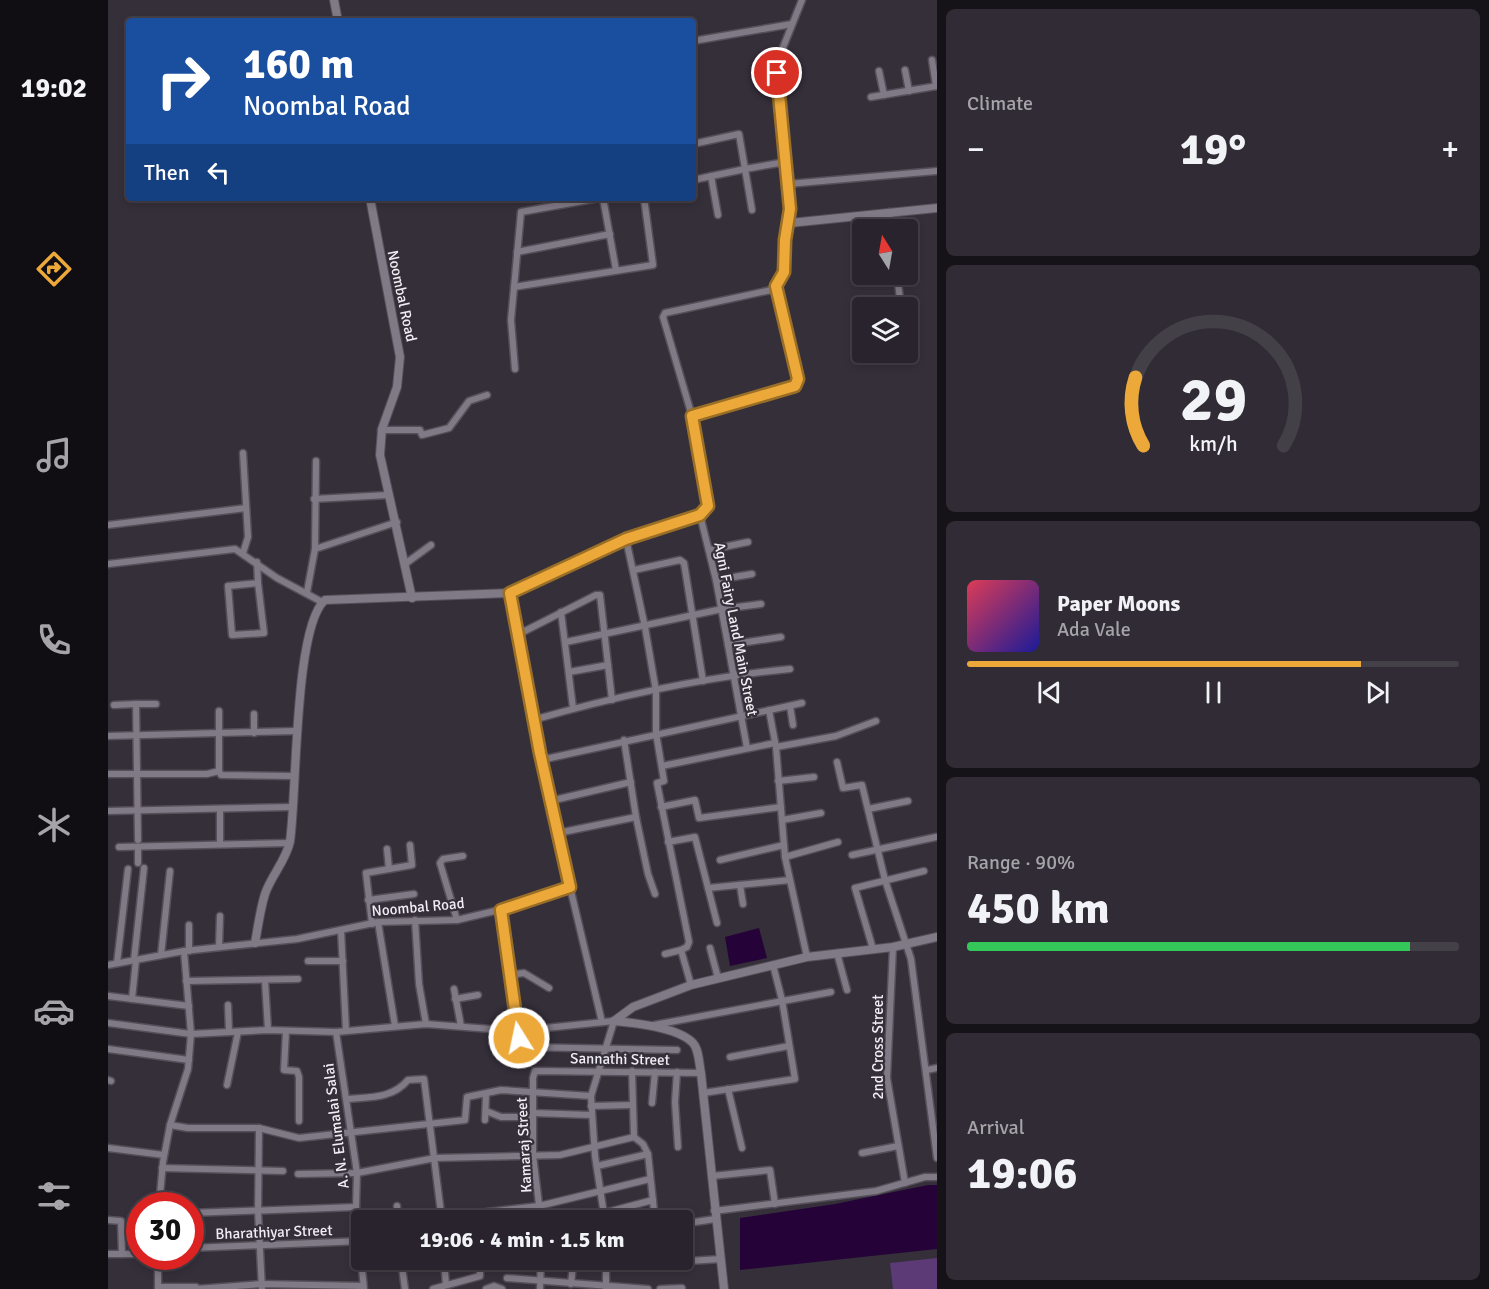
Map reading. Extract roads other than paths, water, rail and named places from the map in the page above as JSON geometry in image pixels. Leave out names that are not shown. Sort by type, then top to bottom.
[{"type":"street","points":[[334,0],[337,18]]},
{"type":"street","points":[[692,416],[795,386],[798,379],[776,286],[784,272],[785,240],[790,223],[777,69],[780,55],[802,0]]},
{"type":"street","points":[[696,40],[792,24]]},
{"type":"street","points":[[871,97],[937,86],[932,60]]},
{"type":"street","points":[[905,70],[909,91]]},
{"type":"street","points":[[879,71],[884,95]]},
{"type":"street","points":[[696,143],[739,135],[752,210]]},
{"type":"street","points":[[696,179],[785,162]]},
{"type":"street","points":[[788,184],[937,171]]},
{"type":"street","points":[[711,176],[718,215]]},
{"type":"street","name":"Noombal Road","points":[[371,201],[400,352],[398,384],[381,430],[380,455],[412,598]]},
{"type":"street","points":[[515,369],[511,320],[521,213],[585,201]]},
{"type":"street","points":[[602,201],[616,270]]},
{"type":"street","points":[[514,287],[653,264],[644,201]]},
{"type":"street","points":[[790,223],[937,208]]},
{"type":"street","points":[[889,212],[890,219]]},
{"type":"street","points":[[517,252],[610,234]]},
{"type":"street","points":[[255,943],[265,894],[290,843],[296,731],[305,656],[317,606],[325,600],[510,593],[626,539],[700,515],[708,506],[692,416],[663,317],[665,313],[776,286]]},
{"type":"street","points":[[381,430],[410,428],[420,430],[422,435],[449,428],[469,401],[487,395]]},
{"type":"street","points":[[243,453],[248,537],[243,552]]},
{"type":"street","points":[[307,592],[315,549],[316,461]]},
{"type":"street","points":[[314,499],[388,495]]},
{"type":"street","points":[[108,525],[246,508]]},
{"type":"street","name":"Agni Fairy Land Main Street","points":[[700,515],[722,609],[747,748]]},
{"type":"street","points":[[315,549],[396,522]]},
{"type":"street","points":[[626,539],[634,570],[656,691],[656,733],[664,781],[657,783],[689,942],[687,947],[665,954]]},
{"type":"street","points":[[709,550],[748,542]]},
{"type":"street","points":[[405,564],[431,545]]},
{"type":"street","points":[[108,564],[235,549],[243,552],[277,578],[322,602]]},
{"type":"street","points":[[634,570],[670,561],[680,560],[684,563],[703,681]]},
{"type":"street","points":[[228,586],[232,635],[264,633],[256,562]]},
{"type":"street","points":[[716,580],[752,574]]},
{"type":"street","points":[[220,588],[258,583]]},
{"type":"street","points":[[510,593],[541,760],[602,1022]]},
{"type":"street","points":[[517,635],[599,595],[602,598],[612,700]]},
{"type":"street","points":[[566,642],[722,609],[761,604]]},
{"type":"street","points":[[561,612],[573,708]]},
{"type":"street","points":[[728,645],[781,637]]},
{"type":"street","points":[[568,672],[608,665]]},
{"type":"street","points":[[533,720],[573,708],[735,674],[790,669]]},
{"type":"street","points":[[541,760],[656,733],[802,703]]},
{"type":"street","points":[[132,999],[141,865],[137,811],[136,704]]},
{"type":"street","points":[[114,705],[156,704]]},
{"type":"street","points":[[790,706],[793,725]]},
{"type":"street","points":[[769,710],[775,745],[785,857],[807,957]]},
{"type":"street","points":[[219,711],[219,771],[221,776],[294,776]]},
{"type":"street","points":[[254,714],[254,733]]},
{"type":"street","points":[[662,766],[747,748],[836,736],[876,721]]},
{"type":"street","points":[[108,736],[218,735],[296,731]]},
{"type":"street","points":[[624,741],[636,817],[648,874],[655,894]]},
{"type":"street","points":[[837,762],[843,788],[862,785],[885,880],[904,944],[911,959],[937,1158]]},
{"type":"street","points":[[108,774],[198,774],[219,771]]},
{"type":"street","points":[[778,782],[814,777]]},
{"type":"street","points":[[550,801],[631,782]]},
{"type":"street","points":[[661,807],[695,800],[699,818],[781,807]]},
{"type":"street","points":[[868,809],[908,801]]},
{"type":"street","points":[[108,811],[292,807]]},
{"type":"street","points":[[220,808],[220,844]]},
{"type":"street","points":[[782,820],[821,813]]},
{"type":"street","points":[[558,834],[636,817]]},
{"type":"street","points":[[668,842],[695,837],[717,923]]},
{"type":"street","points":[[852,855],[936,837]]},
{"type":"street","points":[[785,857],[838,842]]},
{"type":"street","points":[[119,847],[138,843],[290,843]]},
{"type":"street","points":[[720,860],[784,844]]},
{"type":"street","points":[[395,1026],[369,900],[366,873],[412,865],[410,845]]},
{"type":"street","points":[[387,849],[389,869]]},
{"type":"street","points":[[457,920],[440,863],[443,859],[464,856]]},
{"type":"street","points":[[117,963],[128,868]]},
{"type":"street","points":[[161,955],[170,871]]},
{"type":"street","points":[[873,948],[855,888],[924,871]]},
{"type":"street","points":[[708,888],[790,880]]},
{"type":"street","points":[[740,885],[743,904]]},
{"type":"street","name":"Noombal Road","points":[[108,965],[187,951],[297,939],[375,923],[457,920],[501,910],[570,887]]},
{"type":"street","points":[[369,900],[414,894]]},
{"type":"street","points":[[501,910],[516,1031],[521,1045],[526,1048],[677,1050]]},
{"type":"street","points":[[219,947],[220,916]]},
{"type":"street","points":[[415,920],[419,984],[426,1024]]},
{"type":"street","points":[[160,1192],[170,1125],[189,1060],[191,1034],[186,981],[189,925]]},
{"type":"street","points":[[341,930],[346,1031]]},
{"type":"street","points":[[603,1210],[591,1114],[591,1096],[614,1021],[633,1006],[691,985],[807,957],[893,946],[937,937]]},
{"type":"street","name":"2nd Cross Street","points":[[893,946],[887,1078],[905,1183]]},
{"type":"street","points":[[710,948],[718,978]]},
{"type":"street","points":[[681,950],[691,985]]},
{"type":"street","points":[[837,953],[847,990]]},
{"type":"street","points":[[308,962],[343,961]]},
{"type":"street","points":[[703,1093],[795,1079],[782,1000],[773,965]]},
{"type":"street","points":[[509,975],[524,973],[549,988]]},
{"type":"street","points":[[186,981],[298,980]]},
{"type":"street","points":[[265,981],[268,1030]]},
{"type":"street","points":[[454,989],[460,1026]]},
{"type":"street","points":[[650,1026],[831,992]]},
{"type":"street","points":[[455,999],[478,995]]},
{"type":"street","points":[[108,996],[189,1006]]},
{"type":"street","points":[[228,1005],[229,1032]]},
{"type":"street","points":[[108,1023],[191,1034],[268,1030],[336,1032],[426,1024],[516,1031],[614,1021],[650,1026],[691,1041],[695,1047],[701,1073],[724,1289]]},
{"type":"street","points":[[286,1031],[284,1070],[297,1071],[300,1121]]},
{"type":"street","points":[[227,1085],[238,1032]]},
{"type":"street","name":"A. N. Elumalai Salai","points":[[336,1032],[357,1173],[356,1210]]},
{"type":"street","points":[[730,1057],[789,1046]]},
{"type":"street","points":[[108,1049],[189,1060]]},
{"type":"street","points":[[927,1070],[937,1068]]},
{"type":"street","name":"Sannathi Street","points":[[538,1070],[701,1073]]},
{"type":"street","name":"Kamaraj Street","points":[[538,1070],[534,1073],[533,1115],[540,1210]]},
{"type":"street","points":[[632,1071],[634,1137]]},
{"type":"street","points":[[652,1103],[655,1072]]},
{"type":"street","points":[[677,1072],[675,1102],[678,1147]]},
{"type":"street","points":[[347,1099],[389,1095],[400,1089],[408,1080],[424,1078],[440,1210]]},
{"type":"street","points":[[728,1089],[742,1148]]},
{"type":"street","points":[[170,1125],[188,1128],[259,1128],[299,1138],[465,1120],[466,1099],[501,1090],[591,1096]]},
{"type":"street","points":[[485,1120],[486,1095]]},
{"type":"street","points":[[591,1106],[632,1105]]},
{"type":"street","points":[[486,1111],[501,1117],[591,1114]]},
{"type":"street","points":[[259,1128],[258,1211],[262,1286]]},
{"type":"street","points":[[298,1174],[357,1173],[435,1158],[560,1155],[634,1137]]},
{"type":"street","points":[[634,1137],[643,1144],[648,1154],[654,1210]]},
{"type":"street","points":[[862,1153],[898,1146]]},
{"type":"street","points":[[108,1148],[164,1155]]},
{"type":"street","points":[[597,1166],[648,1154]]},
{"type":"street","points":[[162,1168],[283,1171]]},
{"type":"street","points":[[712,1176],[770,1170],[775,1204]]},
{"type":"street","points":[[693,1221],[775,1204],[876,1191],[937,1177]]},
{"type":"street","points":[[505,1210],[539,1206],[650,1179]]},
{"type":"street","points":[[624,1210],[653,1200]]},
{"type":"street","points":[[397,1206],[397,1210]]},
{"type":"street","points":[[204,1213],[356,1207]]},
{"type":"street","points":[[108,1220],[121,1221],[122,1254]]},
{"type":"street","name":"Bharathiyar Street","points":[[204,1247],[351,1241]]},
{"type":"street","points":[[108,1254],[126,1254]]},
{"type":"street","points":[[693,1261],[721,1259]]},
{"type":"street","points":[[158,1270],[158,1288],[262,1286],[363,1288]]},
{"type":"street","name":"A. N. Elumalai Salai","points":[[362,1270],[363,1288]]},
{"type":"street","points":[[403,1270],[405,1289]]},
{"type":"street","points":[[445,1270],[446,1286]]},
{"type":"street","points":[[434,1289],[480,1276],[480,1270]]},
{"type":"street","points":[[541,1270],[541,1286]]},
{"type":"street","points":[[571,1284],[572,1270]]},
{"type":"street","points":[[606,1270],[606,1288]]},
{"type":"street","points":[[507,1278],[541,1286],[571,1284],[648,1289]]},
{"type":"street","points":[[486,1289],[498,1286],[502,1289]]},
{"type":"street","points":[[660,1289],[682,1286]]}]
